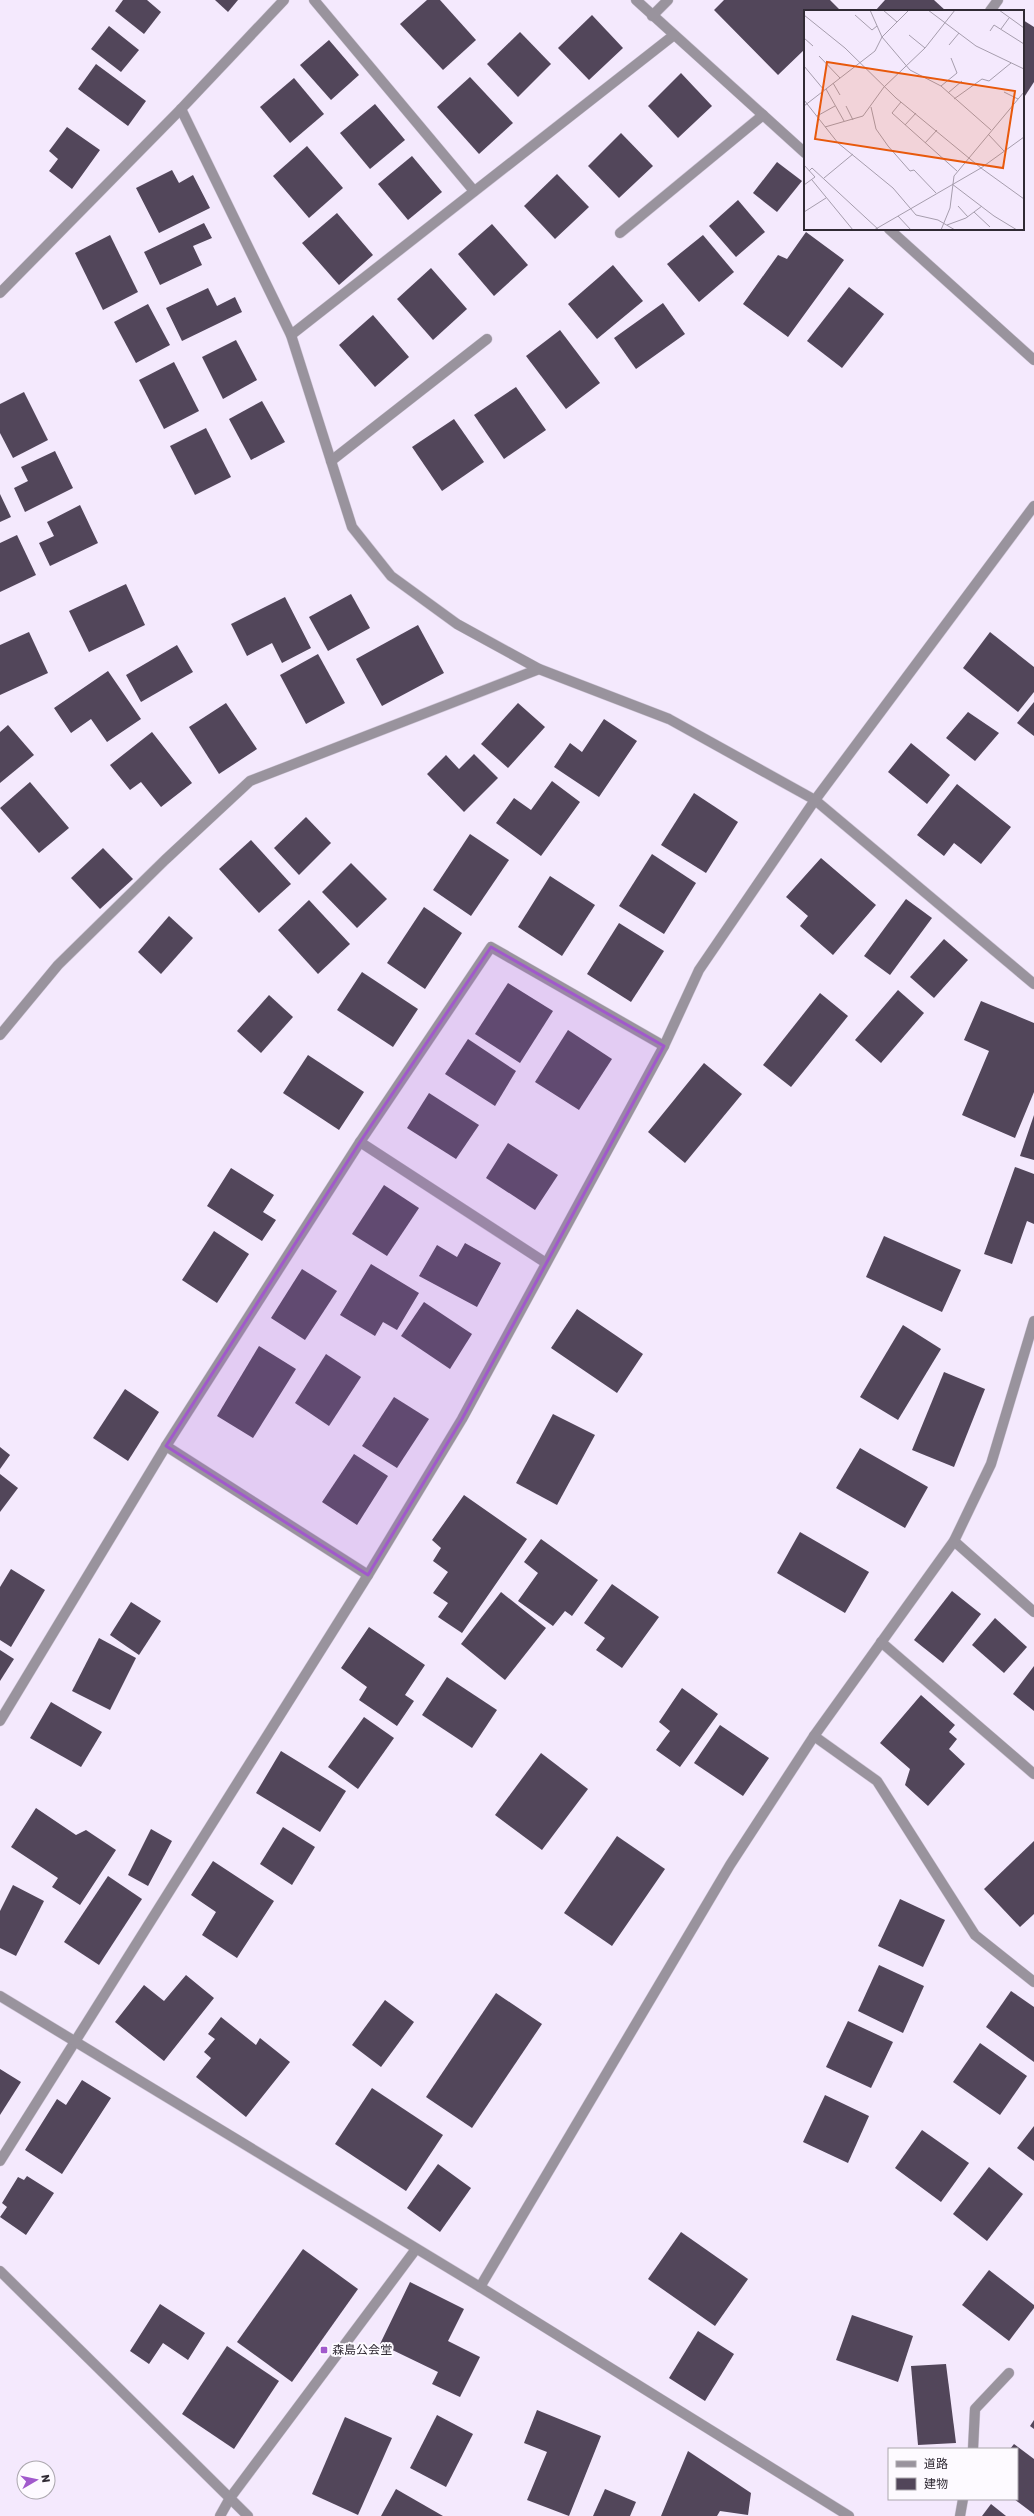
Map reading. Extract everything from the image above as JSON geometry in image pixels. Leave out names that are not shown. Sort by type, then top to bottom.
[{"type":"street","points":[[0,293],[181,109],[284,0]]},
{"type":"street","points":[[314,0],[474,191]]},
{"type":"street","points":[[636,0],[804,152]]},
{"type":"street","points":[[652,16],[668,0]]},
{"type":"street","points":[[991,10],[998,0]]},
{"type":"street","points":[[291,335],[674,35]]},
{"type":"street","points":[[181,109],[291,335],[352,527],[391,576],[457,624],[539,669],[669,719],[815,800],[1034,984]]},
{"type":"street","points":[[620,233],[762,115]]},
{"type":"street","points":[[890,230],[1034,360]]},
{"type":"street","points":[[331,461],[487,339]]},
{"type":"street","points":[[0,2161],[368,1575],[462,1419],[664,1046],[699,970],[815,800],[1034,506]]},
{"type":"street","points":[[0,1035],[58,965],[165,860],[250,781],[539,669]]},
{"type":"street","points":[[0,1721],[166,1446],[360,1142],[491,947],[664,1046]]},
{"type":"street","points":[[360,1142],[546,1263]]},
{"type":"street","points":[[480,2287],[730,1865],[814,1736],[954,1541],[991,1464],[1034,1321]]},
{"type":"street","points":[[166,1446],[368,1575]]},
{"type":"street","points":[[954,1541],[1034,1612]]},
{"type":"street","points":[[881,1642],[1034,1774]]},
{"type":"street","points":[[814,1736],[877,1781],[975,1935],[1034,1982]]},
{"type":"street","points":[[0,1996],[480,2287],[849,2516]]},
{"type":"street","points":[[220,2516],[230,2498],[416,2249]]},
{"type":"street","points":[[0,2271],[248,2516]]},
{"type":"street","points":[[973,2448],[975,2409],[1009,2373]]},
{"type":"street","points":[[960,2516],[963,2500]]},
{"type":"highlighted area","points":[[491,947],[664,1046],[462,1419],[368,1575],[166,1446],[360,1142]]},
{"type":"building","points":[[123,0],[147,0],[161,12],[144,34],[115,11]]},
{"type":"building","points":[[215,0],[238,0],[228,12]]},
{"type":"building","points":[[427,0],[440,0],[476,40],[443,70],[400,24]]},
{"type":"building","points":[[724,0],[830,0],[840,10],[804,10],[804,50],[778,75],[714,10]]},
{"type":"building","points":[[885,0],[934,0],[945,10],[876,10]]},
{"type":"building","points":[[592,15],[623,48],[589,80],[558,48]]},
{"type":"building","points":[[1024,21],[1034,27],[1034,82],[1024,97]]},
{"type":"building","points":[[109,26],[139,50],[121,72],[91,49]]},
{"type":"building","points":[[520,32],[551,64],[518,97],[487,64]]},
{"type":"building","points":[[329,40],[359,75],[331,100],[300,65]]},
{"type":"building","points":[[96,64],[146,101],[128,126],[78,89]]},
{"type":"building","points":[[681,73],[712,106],[678,138],[648,106]]},
{"type":"building","points":[[470,77],[513,123],[479,154],[437,107]]},
{"type":"building","points":[[294,78],[324,114],[290,143],[260,107]]},
{"type":"building","points":[[375,104],[405,140],[370,169],[340,133]]},
{"type":"building","points":[[67,127],[100,150],[72,189],[49,171],[58,159],[49,151]]},
{"type":"building","points":[[621,133],[653,166],[619,198],[588,166]]},
{"type":"building","points":[[307,146],[343,188],[309,218],[273,176]]},
{"type":"building","points":[[412,156],[442,192],[408,220],[378,184]]},
{"type":"building","points":[[777,162],[802,181],[777,212],[753,193]]},
{"type":"building","points":[[172,170],[179,183],[193,175],[210,208],[159,233],[136,188]]},
{"type":"building","points":[[557,174],[589,207],[555,239],[524,206]]},
{"type":"building","points":[[738,200],[765,232],[736,257],[709,226]]},
{"type":"building","points":[[337,213],[373,255],[339,285],[302,243]]},
{"type":"building","points":[[204,223],[212,238],[193,246],[202,265],[160,285],[144,252]]},
{"type":"building","points":[[492,224],[528,265],[494,296],[458,254]]},
{"type":"building","points":[[806,232],[844,260],[788,337],[743,304],[778,255],[787,259]]},
{"type":"building","points":[[110,235],[138,292],[103,310],[75,253]]},
{"type":"building","points":[[703,235],[734,272],[699,302],[667,264]]},
{"type":"building","points":[[613,265],[643,301],[597,339],[568,304]]},
{"type":"building","points":[[431,268],[467,309],[433,340],[397,299]]},
{"type":"building","points":[[849,287],[884,314],[842,368],[807,341]]},
{"type":"building","points":[[208,288],[217,306],[235,297],[242,312],[182,341],[166,308]]},
{"type":"building","points":[[663,303],[685,334],[636,369],[614,338]]},
{"type":"building","points":[[148,304],[170,345],[136,363],[114,322]]},
{"type":"building","points":[[373,315],[409,357],[375,387],[339,345]]},
{"type":"building","points":[[560,330],[600,383],[566,409],[526,356]]},
{"type":"building","points":[[236,340],[257,380],[223,399],[202,357]]},
{"type":"building","points":[[174,362],[199,411],[164,429],[139,380]]},
{"type":"building","points":[[516,387],[546,430],[504,459],[474,415]]},
{"type":"building","points":[[24,392],[48,440],[13,458],[0,433],[0,404]]},
{"type":"building","points":[[262,401],[285,442],[251,460],[229,419]]},
{"type":"building","points":[[454,419],[484,462],[442,491],[412,447]]},
{"type":"building","points":[[206,428],[231,477],[195,495],[170,446]]},
{"type":"building","points":[[55,451],[73,488],[25,512],[14,488],[28,481],[21,467]]},
{"type":"building","points":[[0,494],[11,517],[0,522]]},
{"type":"building","points":[[80,505],[98,543],[50,566],[39,543],[54,536],[47,522]]},
{"type":"building","points":[[17,535],[36,575],[0,592],[0,543]]},
{"type":"building","points":[[126,584],[145,625],[89,652],[69,611]]},
{"type":"building","points":[[351,594],[370,628],[328,651],[309,617]]},
{"type":"building","points":[[285,597],[311,648],[282,663],[272,643],[247,656],[231,624]]},
{"type":"building","points":[[418,625],[444,673],[382,706],[356,659]]},
{"type":"building","points":[[29,632],[48,673],[0,695],[0,645]]},
{"type":"building","points":[[990,632],[1034,667],[1034,692],[1018,712],[963,668]]},
{"type":"building","points":[[177,645],[193,672],[141,702],[126,675]]},
{"type":"building","points":[[318,654],[345,703],[306,724],[280,675]]},
{"type":"building","points":[[108,671],[141,719],[107,742],[91,719],[71,733],[54,708]]},
{"type":"building","points":[[1034,702],[1034,736],[1017,723]]},
{"type":"building","points":[[226,703],[257,749],[219,774],[189,727]]},
{"type":"building","points":[[518,703],[545,727],[508,768],[481,744]]},
{"type":"building","points":[[968,712],[999,733],[975,761],[946,738]]},
{"type":"building","points":[[604,719],[637,741],[599,797],[554,767],[570,743],[582,752]]},
{"type":"building","points":[[8,725],[34,755],[0,783],[0,732]]},
{"type":"building","points":[[152,732],[192,783],[161,807],[141,782],[130,790],[110,765]]},
{"type":"building","points":[[911,743],[950,775],[927,804],[888,772]]},
{"type":"building","points":[[474,754],[498,778],[464,812],[427,774],[446,755],[459,769]]},
{"type":"building","points":[[552,781],[580,802],[541,856],[496,823],[514,798],[531,810]]},
{"type":"building","points":[[30,782],[69,828],[39,853],[0,808]]},
{"type":"building","points":[[957,784],[1011,827],[981,864],[954,843],[944,856],[917,835]]},
{"type":"building","points":[[694,793],[738,822],[706,873],[661,845]]},
{"type":"building","points":[[306,817],[331,843],[299,875],[274,848]]},
{"type":"building","points":[[470,834],[509,860],[471,916],[433,890]]},
{"type":"building","points":[[251,840],[291,884],[259,913],[219,869]]},
{"type":"building","points":[[103,848],[133,879],[100,909],[71,878]]},
{"type":"building","points":[[652,854],[696,883],[664,934],[619,906]]},
{"type":"building","points":[[821,858],[876,905],[833,955],[800,926],[808,916],[786,897]]},
{"type":"building","points":[[351,863],[387,899],[357,928],[322,892]]},
{"type":"building","points":[[550,876],[595,905],[562,956],[518,927]]},
{"type":"building","points":[[906,899],[932,918],[890,975],[864,956]]},
{"type":"building","points":[[309,900],[350,944],[318,974],[278,930]]},
{"type":"building","points":[[424,907],[462,933],[425,989],[387,963]]},
{"type":"building","points":[[169,916],[193,938],[161,974],[138,952]]},
{"type":"building","points":[[619,923],[664,951],[631,1002],[587,974]]},
{"type":"building","points":[[944,939],[968,960],[934,998],[910,977]]},
{"type":"building","points":[[362,972],[418,1009],[393,1047],[337,1010]]},
{"type":"building","points":[[508,983],[553,1011],[520,1063],[475,1034]]},
{"type":"building","points":[[898,990],[924,1013],[881,1063],[855,1040]]},
{"type":"building","points":[[820,993],[848,1016],[791,1087],[763,1065]]},
{"type":"building","points":[[269,995],[293,1017],[261,1053],[237,1031]]},
{"type":"building","points":[[981,1001],[1034,1023],[1034,1092],[1015,1138],[962,1115],[989,1051],[964,1040]]},
{"type":"building","points":[[568,1030],[612,1059],[579,1110],[535,1082]]},
{"type":"building","points":[[468,1039],[516,1071],[495,1106],[445,1074]]},
{"type":"building","points":[[308,1055],[364,1092],[339,1130],[283,1093]]},
{"type":"building","points":[[704,1063],[742,1094],[685,1163],[648,1132]]},
{"type":"building","points":[[429,1093],[479,1125],[456,1159],[407,1128]]},
{"type":"building","points":[[1034,1115],[1034,1160],[1020,1156]]},
{"type":"building","points":[[508,1143],[558,1175],[535,1210],[486,1178]]},
{"type":"building","points":[[1015,1167],[1034,1174],[1034,1224],[1027,1221],[1012,1264],[984,1254]]},
{"type":"building","points":[[231,1168],[274,1195],[263,1212],[276,1220],[262,1241],[207,1206]]},
{"type":"building","points":[[384,1185],[419,1208],[387,1256],[352,1234]]},
{"type":"building","points":[[214,1231],[249,1254],[217,1303],[182,1280]]},
{"type":"building","points":[[884,1236],[961,1270],[942,1312],[866,1277]]},
{"type":"building","points":[[465,1243],[501,1263],[477,1307],[419,1276],[437,1245],[457,1257]]},
{"type":"building","points":[[371,1264],[419,1293],[397,1330],[383,1322],[375,1336],[340,1315]]},
{"type":"building","points":[[302,1269],[337,1291],[305,1340],[271,1318]]},
{"type":"building","points":[[424,1302],[472,1334],[450,1369],[401,1336]]},
{"type":"building","points":[[577,1309],[643,1354],[617,1393],[551,1348]]},
{"type":"building","points":[[903,1325],[941,1349],[898,1420],[860,1397]]},
{"type":"building","points":[[259,1346],[296,1369],[253,1438],[217,1416]]},
{"type":"building","points":[[326,1354],[361,1377],[329,1426],[295,1403]]},
{"type":"building","points":[[944,1372],[985,1389],[954,1467],[912,1450]]},
{"type":"building","points":[[125,1389],[159,1412],[128,1461],[93,1438]]},
{"type":"building","points":[[394,1397],[429,1419],[397,1468],[362,1446]]},
{"type":"building","points":[[553,1414],[595,1435],[557,1505],[516,1483]]},
{"type":"building","points":[[0,1447],[10,1455],[0,1469]]},
{"type":"building","points":[[860,1448],[928,1487],[905,1528],[836,1488]]},
{"type":"building","points":[[354,1454],[388,1476],[357,1525],[322,1502]]},
{"type":"building","points":[[0,1474],[18,1488],[0,1512]]},
{"type":"building","points":[[464,1495],[527,1539],[462,1633],[438,1617],[448,1603],[433,1593],[448,1572],[433,1561],[441,1548],[432,1540]]},
{"type":"building","points":[[800,1532],[869,1572],[845,1613],[777,1573]]},
{"type":"building","points":[[541,1539],[598,1580],[572,1616],[565,1611],[553,1626],[518,1601],[538,1573],[524,1562]]},
{"type":"building","points":[[11,1569],[45,1590],[11,1647],[0,1640],[0,1587]]},
{"type":"building","points":[[612,1584],[659,1617],[622,1668],[596,1650],[605,1638],[584,1623]]},
{"type":"building","points":[[952,1591],[981,1614],[943,1663],[914,1640]]},
{"type":"building","points":[[501,1592],[546,1628],[505,1680],[461,1644]]},
{"type":"building","points":[[131,1602],[161,1621],[139,1655],[110,1635]]},
{"type":"building","points":[[995,1618],[1027,1647],[1004,1673],[972,1645]]},
{"type":"building","points":[[369,1627],[425,1665],[405,1695],[414,1701],[397,1726],[359,1700],[367,1687],[341,1668]]},
{"type":"building","points":[[99,1638],[136,1658],[110,1710],[72,1691]]},
{"type":"building","points":[[0,1650],[14,1659],[0,1681]]},
{"type":"building","points":[[1034,1666],[1034,1711],[1013,1694]]},
{"type":"building","points":[[447,1677],[497,1710],[472,1748],[422,1715]]},
{"type":"building","points":[[682,1688],[718,1714],[680,1767],[656,1750],[670,1731],[659,1722]]},
{"type":"building","points":[[921,1695],[955,1725],[949,1732],[957,1739],[949,1749],[965,1764],[928,1806],[905,1785],[910,1769],[880,1743]]},
{"type":"building","points":[[51,1702],[102,1732],[81,1767],[30,1738]]},
{"type":"building","points":[[364,1717],[394,1738],[358,1789],[328,1767]]},
{"type":"building","points":[[720,1725],[769,1758],[743,1796],[694,1763]]},
{"type":"building","points":[[281,1751],[346,1791],[320,1832],[256,1793]]},
{"type":"building","points":[[541,1753],[588,1789],[542,1850],[495,1815]]},
{"type":"building","points":[[36,1808],[76,1835],[86,1830],[116,1850],[80,1905],[52,1887],[58,1878],[11,1847]]},
{"type":"building","points":[[283,1827],[315,1847],[292,1885],[260,1864]]},
{"type":"building","points":[[151,1829],[172,1841],[148,1886],[128,1875]]},
{"type":"building","points":[[617,1836],[665,1869],[612,1946],[564,1913]]},
{"type":"building","points":[[1034,1841],[1034,1914],[1020,1927],[984,1889]]},
{"type":"building","points":[[213,1861],[274,1901],[237,1958],[202,1935],[216,1912],[191,1895]]},
{"type":"building","points":[[108,1876],[142,1899],[99,1965],[64,1942]]},
{"type":"building","points":[[13,1885],[44,1901],[16,1956],[0,1948],[0,1911]]},
{"type":"building","points":[[900,1899],[945,1920],[923,1967],[878,1946]]},
{"type":"building","points":[[879,1965],[924,1986],[903,2033],[858,2011]]},
{"type":"building","points":[[186,1975],[214,1998],[164,2061],[115,2022],[144,1985],[164,2001]]},
{"type":"building","points":[[1011,1991],[1034,2007],[1034,2062],[986,2027]]},
{"type":"building","points":[[496,1993],[542,2024],[472,2128],[426,2097]]},
{"type":"building","points":[[385,2000],[414,2022],[381,2067],[352,2045]]},
{"type":"building","points":[[221,2017],[256,2045],[260,2038],[290,2062],[246,2117],[196,2077],[211,2058],[204,2052],[215,2039],[208,2034]]},
{"type":"building","points":[[848,2021],[893,2042],[871,2088],[826,2067]]},
{"type":"building","points":[[980,2043],[1027,2076],[1000,2115],[953,2082]]},
{"type":"building","points":[[0,2069],[21,2082],[0,2115]]},
{"type":"building","points":[[82,2080],[111,2098],[62,2174],[25,2150],[57,2099],[66,2105]]},
{"type":"building","points":[[372,2088],[443,2135],[406,2191],[335,2144]]},
{"type":"building","points":[[825,2095],[869,2116],[848,2163],[803,2142]]},
{"type":"building","points":[[1034,2126],[1034,2161],[1017,2148]]},
{"type":"building","points":[[922,2130],[969,2163],[941,2202],[895,2168]]},
{"type":"building","points":[[438,2164],[471,2188],[440,2232],[407,2208]]},
{"type":"building","points":[[989,2167],[1023,2194],[987,2241],[953,2214]]},
{"type":"building","points":[[27,2176],[54,2193],[26,2235],[0,2217],[7,2207],[2,2203],[18,2177],[24,2180]]},
{"type":"building","points":[[681,2232],[748,2279],[715,2326],[648,2279]]},
{"type":"building","points":[[303,2249],[358,2289],[292,2382],[237,2342]]},
{"type":"building","points":[[989,2270],[1034,2305],[1034,2308],[1009,2341],[962,2305]]},
{"type":"building","points":[[410,2282],[464,2309],[448,2341],[480,2357],[460,2397],[432,2384],[438,2372],[380,2344]]},
{"type":"building","points":[[160,2304],[205,2333],[188,2360],[163,2343],[149,2364],[130,2351]]},
{"type":"building","points":[[852,2315],[913,2336],[898,2382],[836,2360]]},
{"type":"building","points":[[698,2331],[734,2354],[705,2401],[669,2378]]},
{"type":"building","points":[[227,2346],[279,2381],[234,2449],[182,2414]]},
{"type":"building","points":[[946,2364],[956,2443],[918,2445],[911,2366]]},
{"type":"building","points":[[537,2410],[601,2436],[569,2516],[527,2500],[547,2452],[524,2443]]},
{"type":"building","points":[[437,2415],[473,2434],[446,2487],[410,2468]]},
{"type":"building","points":[[345,2417],[392,2438],[358,2515],[312,2494]]},
{"type":"building","points":[[1034,2420],[1034,2429],[1030,2426]]},
{"type":"building","points":[[1014,2444],[1034,2459],[1034,2514],[1015,2500],[1018,2500],[1018,2448],[1011,2448]]},
{"type":"building","points":[[688,2451],[751,2493],[748,2515],[720,2511],[717,2516],[661,2516]]},
{"type":"building","points":[[396,2489],[443,2516],[381,2516]]},
{"type":"building","points":[[605,2489],[636,2502],[630,2516],[593,2516]]},
{"type":"building","points":[[991,2504],[1006,2516],[982,2516]]},
{"type":"place","name":"森島公会堂","points":[[324,2350]]}]
